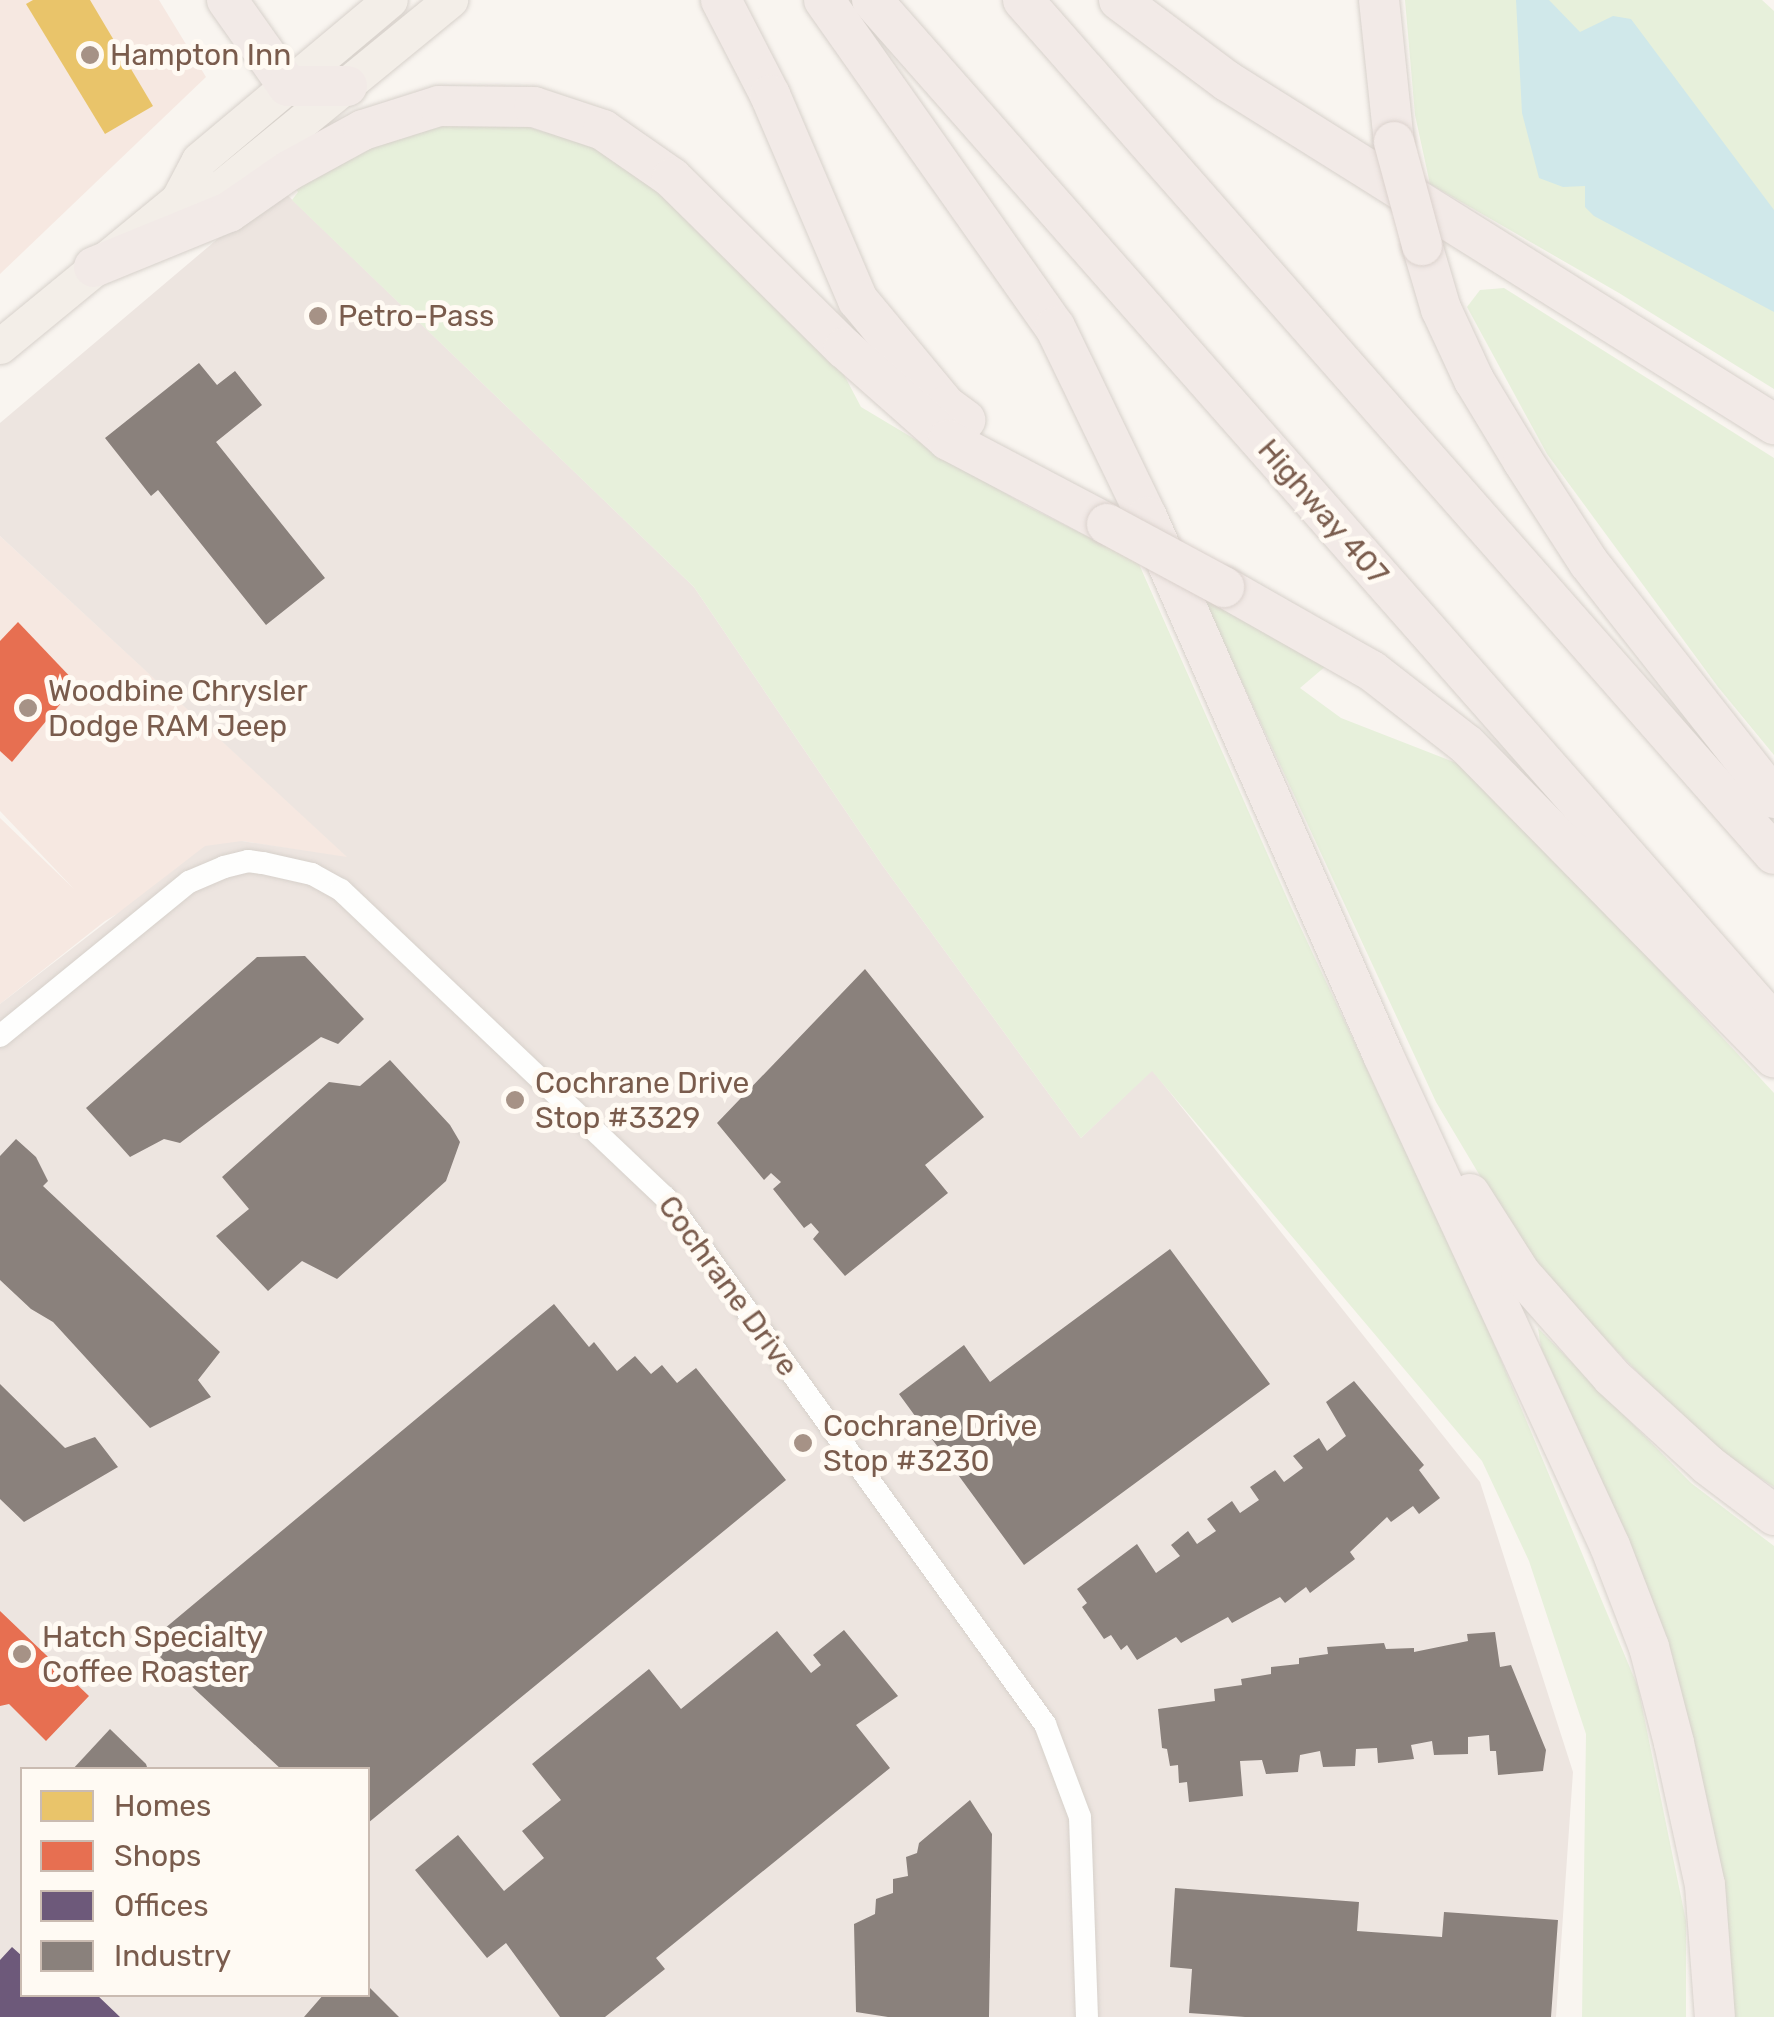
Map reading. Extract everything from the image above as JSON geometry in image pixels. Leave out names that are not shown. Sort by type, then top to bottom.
[{"type":"highway","points":[[227,0],[288,86],[347,86]]},
{"type":"highway","points":[[721,0],[770,94],[858,300],[946,406],[1107,524]]},
{"type":"highway","points":[[824,0],[1056,327],[1148,517],[1383,1055],[1610,1546],[1648,1647],[1705,1885],[1715,2017]]},
{"type":"highway","name":"Highway 407","points":[[872,0],[1774,1024]]},
{"type":"highway","points":[[1023,0],[1774,854]]},
{"type":"highway","points":[[1119,0],[1227,81],[1774,424]]},
{"type":"highway","points":[[1379,0],[1394,142],[1441,309],[1474,380],[1589,564],[1774,798]]},
{"type":"highway","points":[[94,266],[230,212],[288,172],[363,130],[440,106],[534,107],[603,130],[672,178],[844,348],[948,440],[1224,586],[1372,672],[1467,745],[1774,1058]]},
{"type":"highway","points":[[1383,1055],[1521,1274],[1612,1377],[1708,1466],[1774,1515]]},
{"type":"main road","points":[[0,346],[178,200],[200,160],[390,0]]},
{"type":"main road","points":[[178,200],[208,198],[450,0]]},
{"type":"street","name":"Cochrane Drive","points":[[0,1036],[188,882],[248,861],[312,874],[340,890],[665,1197],[1045,1724],[1080,1817],[1086,2017]]},
{"type":"shaded area","points":[[0,0],[159,0],[206,77],[0,274]]},
{"type":"shaded area","points":[[279,187],[694,587],[883,866],[1081,1138],[1152,1070],[1480,1482],[1573,1772],[1556,2017],[0,2017],[0,1004],[205,846],[242,841],[347,857],[0,536],[0,423]]},
{"type":"shaded area","points":[[0,536],[349,858],[242,841],[105,921],[0,1004],[0,818],[74,889],[0,811]]},
{"type":"green space","points":[[1405,0],[1762,0],[1774,11],[1774,389],[1619,293],[1430,184],[1415,115]]},
{"type":"green space","points":[[511,122],[605,150],[680,211],[842,371],[861,407],[1025,505],[1138,562],[1291,907],[1477,1303],[1638,1687],[1686,1921],[1686,2017],[1582,2017],[1586,1734],[1529,1561],[1482,1461],[1152,1071],[1081,1138],[883,866],[694,587],[292,200],[298,192],[295,188],[404,127]]},
{"type":"green space","points":[[1504,288],[1774,458],[1774,755],[1718,687],[1547,454],[1467,307],[1480,290]]},
{"type":"green space","points":[[1202,596],[1327,665],[1300,688],[1341,718],[1459,764],[1567,870],[1774,1093],[1774,1487],[1708,1444],[1533,1265],[1436,1102]]},
{"type":"green space","points":[[1538,1328],[1691,1483],[1774,1546],[1774,2017],[1728,2017],[1626,1534],[1541,1348]]},
{"type":"water","points":[[1516,0],[1549,0],[1580,32],[1613,16],[1631,19],[1774,210],[1774,312],[1594,216],[1585,207],[1585,186],[1563,187],[1539,178],[1522,113]]},
{"type":"building: Homes","name":"Hampton Inn","points":[[33,0],[90,0],[153,106],[105,134],[26,4]]},
{"type":"building: Shops","name":"Woodbine Chrysler Dodge RAM Jeep","points":[[18,622],[77,684],[12,762],[0,751],[0,641]]},
{"type":"building: Shops","name":"Hatch Specialty Coffee Roaster","points":[[0,1611],[89,1696],[46,1741],[9,1704],[0,1706]]},
{"type":"building: Offices","points":[[12,1947],[20,1954],[20,1997],[99,1997],[120,2017],[0,2017],[0,1960]]},
{"type":"building: Industry","points":[[199,363],[217,385],[235,371],[262,405],[216,442],[325,578],[266,625],[158,490],[151,496],[105,438]]},
{"type":"building: Industry","points":[[305,956],[364,1019],[338,1044],[321,1037],[180,1143],[164,1139],[130,1157],[86,1108],[257,957]]},
{"type":"building: Industry","points":[[865,969],[984,1117],[925,1165],[948,1193],[845,1276],[813,1239],[819,1232],[811,1223],[804,1228],[773,1189],[781,1182],[771,1173],[764,1180],[717,1123]]},
{"type":"building: Industry","points":[[390,1060],[450,1125],[460,1142],[446,1181],[337,1279],[302,1261],[268,1291],[216,1236],[249,1209],[222,1177],[329,1082],[360,1086]]},
{"type":"building: Industry","points":[[16,1139],[36,1157],[48,1181],[43,1186],[220,1352],[198,1380],[211,1397],[150,1428],[53,1322],[31,1309],[0,1280],[0,1156]]},
{"type":"building: Industry","points":[[1170,1249],[1270,1384],[1024,1565],[899,1394],[964,1345],[990,1382]]},
{"type":"building: Industry","points":[[554,1304],[589,1347],[594,1342],[617,1371],[635,1356],[651,1374],[662,1365],[677,1383],[696,1368],[786,1480],[370,1821],[370,1767],[279,1767],[146,1644]]},
{"type":"building: Industry","points":[[1354,1381],[1424,1465],[1419,1470],[1440,1498],[1419,1514],[1413,1506],[1391,1522],[1387,1517],[1350,1552],[1355,1559],[1310,1593],[1306,1587],[1285,1603],[1280,1597],[1232,1623],[1228,1617],[1181,1643],[1176,1637],[1137,1660],[1127,1645],[1121,1650],[1111,1635],[1104,1639],[1082,1607],[1087,1603],[1077,1589],[1137,1544],[1156,1573],[1180,1556],[1171,1545],[1188,1531],[1197,1544],[1216,1531],[1207,1519],[1232,1501],[1240,1513],[1259,1500],[1250,1487],[1275,1470],[1284,1482],[1303,1468],[1293,1456],[1319,1438],[1327,1451],[1346,1436],[1326,1402]]},
{"type":"building: Industry","points":[[0,1384],[65,1448],[95,1437],[118,1467],[24,1522],[0,1499]]},
{"type":"building: Industry","points":[[844,1630],[898,1696],[856,1725],[890,1768],[656,1958],[665,1969],[605,2017],[560,2017],[506,1943],[487,1958],[415,1870],[458,1835],[504,1891],[544,1858],[522,1831],[561,1800],[532,1764],[649,1669],[681,1709],[777,1631],[811,1673],[821,1665],[813,1655]]},
{"type":"building: Industry","points":[[1495,1632],[1500,1667],[1511,1665],[1546,1750],[1543,1771],[1498,1775],[1496,1751],[1490,1751],[1489,1735],[1468,1737],[1468,1754],[1434,1755],[1432,1741],[1411,1745],[1414,1759],[1378,1763],[1377,1748],[1356,1749],[1355,1766],[1323,1767],[1320,1751],[1300,1755],[1298,1772],[1266,1774],[1262,1760],[1240,1761],[1243,1796],[1189,1802],[1187,1782],[1179,1783],[1178,1765],[1170,1766],[1167,1749],[1162,1748],[1158,1709],[1215,1701],[1214,1689],[1242,1685],[1241,1679],[1271,1674],[1271,1667],[1299,1664],[1299,1658],[1328,1654],[1327,1647],[1384,1643],[1386,1649],[1414,1648],[1414,1652],[1468,1641],[1467,1634]]},
{"type":"building: Industry","points":[[110,1729],[147,1767],[75,1767]]},
{"type":"building: Industry","points":[[970,1800],[992,1834],[989,2017],[888,2017],[856,2012],[854,1924],[875,1914],[876,1899],[893,1893],[893,1879],[908,1876],[906,1857],[917,1853],[919,1843]]},
{"type":"building: Industry","points":[[1175,1888],[1359,1902],[1357,1931],[1442,1937],[1444,1912],[1558,1920],[1551,2017],[1245,2017],[1189,2013],[1192,1969],[1170,1967]]},
{"type":"building: Industry","points":[[370,1988],[399,2017],[304,2017],[321,1997],[370,1997]]},
{"type":"place","name":"Hampton Inn","points":[[90,55]]},
{"type":"place","name":"Petro-Pass","points":[[318,316]]},
{"type":"place","name":"Woodbine Chrysler Dodge RAM Jeep","points":[[28,708]]},
{"type":"place","name":"Cochrane Drive Stop #3329","points":[[515,1100]]},
{"type":"place","name":"Cochrane Drive Stop #3230","points":[[803,1443]]},
{"type":"place","name":"Hatch Specialty Coffee Roaster","points":[[22,1654]]}]
